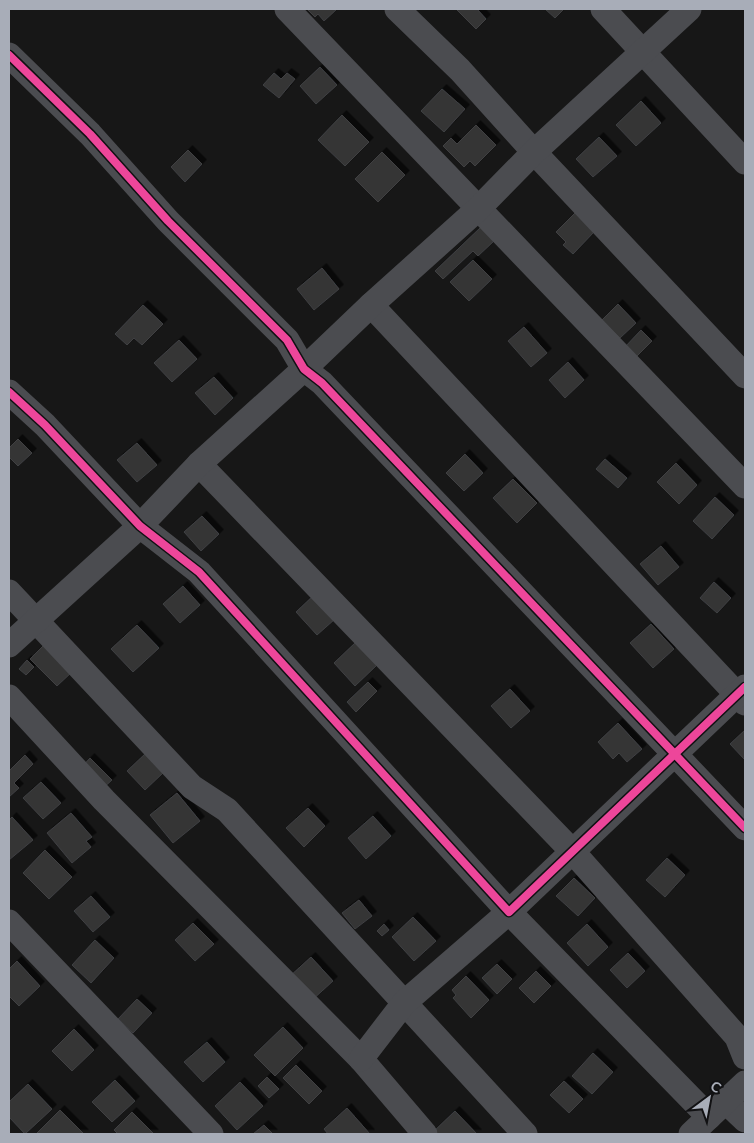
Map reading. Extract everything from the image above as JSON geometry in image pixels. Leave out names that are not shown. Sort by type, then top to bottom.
[{"type":"street","points":[[287,9],[745,486]]},
{"type":"street","points":[[397,9],[460,70],[534,152],[745,376]]},
{"type":"street","points":[[603,9],[745,162]]},
{"type":"street","points":[[9,645],[140,526],[199,464],[479,208],[534,152],[689,9]]},
{"type":"street","points":[[9,55],[90,134],[168,220],[287,340],[304,369],[322,383],[745,828]]},
{"type":"street","points":[[362,1059],[404,1003],[509,912],[675,754],[743,695],[371,305]]},
{"type":"street","points":[[9,392],[44,425],[140,526],[199,572],[509,912],[717,1109],[745,1120]]},
{"type":"street","points":[[199,464],[573,852],[737,1037],[745,1057]]},
{"type":"street","points":[[9,592],[192,787],[227,810],[525,1134]]},
{"type":"street","points":[[9,697],[104,800],[362,1059],[425,1134]]},
{"type":"street","points":[[9,922],[211,1134]]},
{"type":"street","points":[[691,1134],[745,1082]]},
{"type":"building","points":[[309,9],[337,9],[324,21],[318,14],[315,17]]},
{"type":"building","points":[[456,9],[477,9],[486,19],[476,29]]},
{"type":"building","points":[[545,9],[564,9],[555,18]]},
{"type":"building","points":[[320,67],[337,85],[316,104],[300,86]]},
{"type":"building","points":[[274,73],[281,79],[287,73],[295,79],[279,98],[263,85]]},
{"type":"building","points":[[442,89],[465,109],[444,132],[421,111]]},
{"type":"building","points":[[641,101],[661,123],[636,146],[616,125]]},
{"type":"building","points":[[342,115],[369,142],[345,166],[318,140]]},
{"type":"building","points":[[476,125],[496,145],[475,166],[470,161],[464,167],[443,146],[451,138],[457,144]]},
{"type":"building","points":[[599,137],[617,156],[593,177],[576,159]]},
{"type":"building","points":[[188,150],[202,164],[185,182],[171,167]]},
{"type":"building","points":[[382,152],[405,175],[378,202],[355,179]]},
{"type":"building","points":[[575,213],[594,232],[573,254],[563,245],[566,242],[556,232]]},
{"type":"building","points":[[481,227],[494,241],[478,256],[473,251],[443,279],[435,271]]},
{"type":"building","points":[[473,260],[492,279],[469,301],[450,282]]},
{"type":"building","points":[[322,268],[339,289],[314,310],[297,289]]},
{"type":"building","points":[[618,304],[636,323],[620,338],[602,320]]},
{"type":"building","points":[[143,305],[163,324],[142,345],[134,338],[127,345],[115,334]]},
{"type":"building","points":[[524,327],[547,353],[531,367],[508,341]]},
{"type":"building","points":[[641,330],[652,341],[635,358],[624,348]]},
{"type":"building","points":[[179,340],[197,359],[172,382],[154,363]]},
{"type":"building","points":[[568,362],[584,380],[565,398],[549,380]]},
{"type":"building","points":[[214,377],[233,398],[215,415],[195,393]]},
{"type":"building","points":[[18,439],[32,453],[18,466],[9,457],[9,448]]},
{"type":"building","points":[[137,443],[157,465],[137,482],[117,460]]},
{"type":"building","points":[[465,454],[483,473],[464,491],[446,473]]},
{"type":"building","points":[[605,459],[627,478],[618,488],[596,469]]},
{"type":"building","points":[[676,463],[697,485],[679,504],[657,482]]},
{"type":"building","points":[[513,479],[537,503],[517,523],[493,498]]},
{"type":"building","points":[[715,497],[734,515],[712,539],[693,521]]},
{"type":"building","points":[[202,516],[219,534],[201,551],[184,532]]},
{"type":"building","points":[[661,546],[679,567],[658,585],[640,564]]},
{"type":"building","points":[[714,582],[731,598],[717,613],[700,598]]},
{"type":"building","points":[[183,586],[200,605],[180,623],[163,604]]},
{"type":"building","points":[[314,595],[335,619],[317,635],[296,612]]},
{"type":"building","points":[[651,624],[674,649],[653,668],[630,643]]},
{"type":"building","points":[[137,625],[159,648],[133,672],[111,649]]},
{"type":"building","points":[[356,642],[377,665],[355,686],[334,663]]},
{"type":"building","points":[[46,643],[73,671],[57,686],[30,659]]},
{"type":"building","points":[[27,660],[34,667],[26,675],[19,669]]},
{"type":"building","points":[[368,682],[377,691],[356,712],[347,702]]},
{"type":"building","points":[[510,689],[530,711],[511,728],[491,706]]},
{"type":"building","points":[[618,723],[642,749],[627,762],[619,753],[613,759],[598,742]]},
{"type":"building","points":[[745,730],[745,760],[730,744]]},
{"type":"building","points":[[146,753],[164,772],[145,790],[127,771]]},
{"type":"building","points":[[25,755],[33,764],[14,783],[19,788],[9,797],[9,771]]},
{"type":"building","points":[[90,758],[112,780],[102,789],[81,768]]},
{"type":"building","points":[[41,782],[61,803],[43,819],[23,798]]},
{"type":"building","points":[[177,793],[200,821],[173,843],[150,815]]},
{"type":"building","points":[[308,808],[325,826],[304,847],[286,828]]},
{"type":"building","points":[[71,813],[92,837],[86,841],[91,847],[72,863],[47,833]]},
{"type":"building","points":[[373,816],[391,836],[366,859],[348,838]]},
{"type":"building","points":[[12,817],[33,840],[9,860],[9,820]]},
{"type":"building","points":[[45,850],[72,877],[49,899],[23,873]]},
{"type":"building","points":[[667,858],[685,875],[665,897],[646,880]]},
{"type":"building","points":[[574,878],[595,898],[578,916],[556,896]]},
{"type":"building","points":[[91,896],[110,917],[93,932],[74,911]]},
{"type":"building","points":[[359,900],[372,916],[355,929],[342,913]]},
{"type":"building","points":[[413,917],[436,941],[414,961],[392,937]]},
{"type":"building","points":[[193,923],[214,944],[195,961],[175,940]]},
{"type":"building","points":[[384,924],[389,930],[382,936],[377,931]]},
{"type":"building","points":[[587,924],[608,947],[588,966],[567,943]]},
{"type":"building","points":[[95,940],[114,958],[91,983],[72,965]]},
{"type":"building","points":[[628,953],[645,971],[627,988],[610,970]]},
{"type":"building","points":[[311,957],[333,981],[311,1001],[289,977]]},
{"type":"building","points":[[17,961],[40,986],[19,1006],[9,996],[9,969]]},
{"type":"building","points":[[497,964],[512,979],[497,994],[482,978]]},
{"type":"building","points":[[536,971],[551,986],[534,1003],[519,988]]},
{"type":"building","points":[[466,976],[489,1000],[471,1018],[453,998],[456,995],[452,990]]},
{"type":"building","points":[[137,999],[152,1013],[133,1033],[118,1019]]},
{"type":"building","points":[[283,1027],[303,1048],[275,1076],[254,1055]]},
{"type":"building","points":[[74,1029],[94,1050],[72,1071],[52,1051]]},
{"type":"building","points":[[207,1042],[225,1062],[203,1082],[184,1062]]},
{"type":"building","points":[[593,1053],[613,1072],[592,1094],[572,1076]]},
{"type":"building","points":[[296,1065],[322,1091],[309,1104],[283,1078]]},
{"type":"building","points":[[267,1077],[279,1089],[269,1098],[258,1086]]},
{"type":"building","points":[[115,1080],[135,1101],[112,1122],[92,1102]]},
{"type":"building","points":[[564,1081],[583,1099],[569,1113],[550,1095]]},
{"type":"building","points":[[240,1082],[263,1106],[237,1130],[215,1106]]},
{"type":"building","points":[[28,1084],[52,1109],[25,1134],[9,1117],[9,1102]]},
{"type":"building","points":[[347,1108],[370,1134],[328,1134],[324,1129]]},
{"type":"building","points":[[60,1110],[84,1134],[37,1133]]},
{"type":"building","points":[[455,1111],[477,1134],[432,1133]]},
{"type":"building","points":[[132,1112],[154,1134],[118,1134],[114,1130]]},
{"type":"building","points":[[264,1125],[273,1134],[253,1134]]},
{"type":"cycle path","points":[[9,55],[90,134],[168,221],[287,340],[304,369],[322,383],[745,828]]},
{"type":"cycle path","points":[[9,392],[45,425],[140,526],[199,572],[509,912],[745,687]]}]
